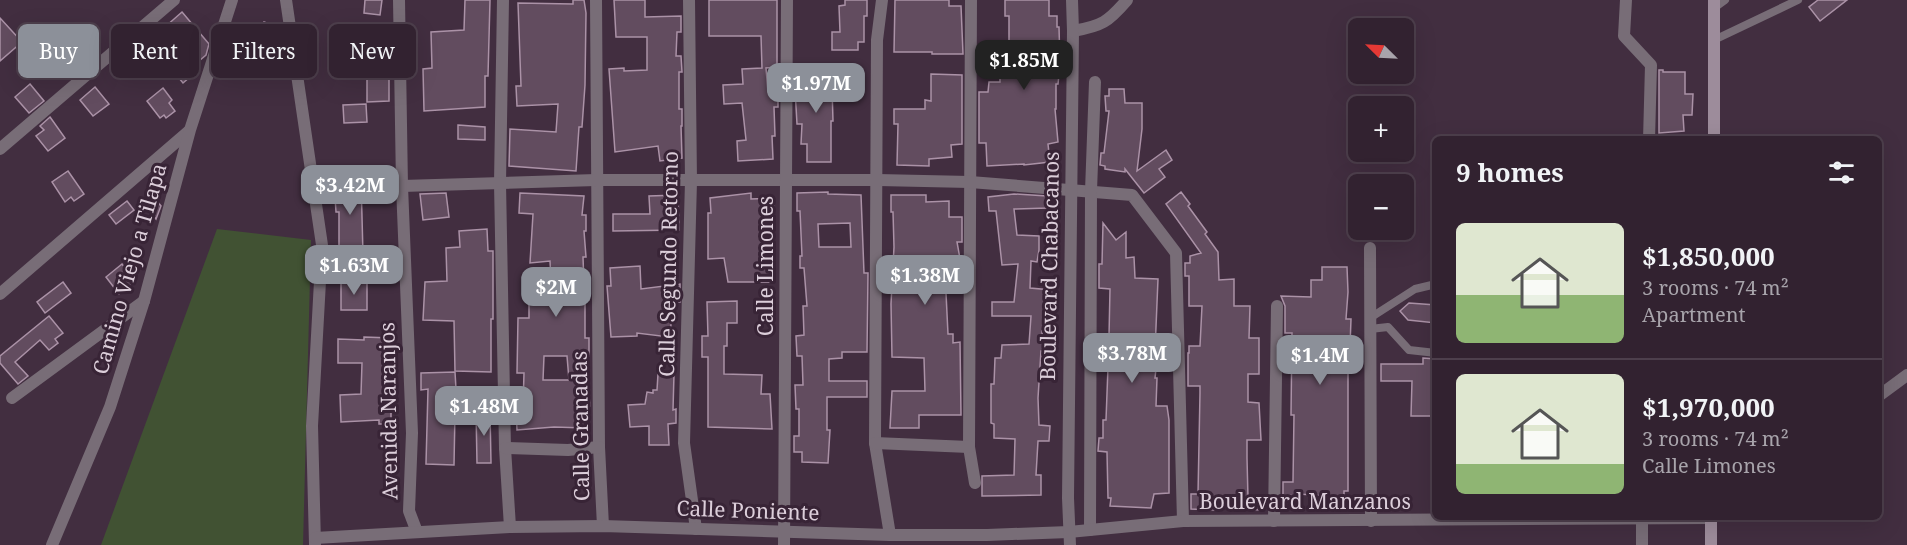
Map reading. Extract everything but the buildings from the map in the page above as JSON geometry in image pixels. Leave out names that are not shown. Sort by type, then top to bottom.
[{"type":"main road","points":[[1714,4],[1714,136]]},
{"type":"main road","points":[[1711,520],[1711,545]]},
{"type":"street","points":[[0,148],[174,0]]},
{"type":"street","points":[[286,0],[321,245],[312,426],[315,541]]},
{"type":"street","name":"Avenida Naranjos","points":[[399,0],[402,186],[412,433],[409,511],[417,532]]},
{"type":"street","points":[[503,0],[500,183],[505,448],[510,527]]},
{"type":"street","name":"Calle Granadas","points":[[596,0],[599,447],[603,526]]},
{"type":"street","name":"Calle Segundo Retorno","points":[[689,0],[691,181],[684,443],[696,529]]},
{"type":"street","name":"Calle Limones","points":[[784,539],[788,0]]},
{"type":"street","points":[[882,0],[877,40],[875,443],[890,535]]},
{"type":"street","points":[[970,0],[969,447],[975,483]]},
{"type":"street","name":"Boulevard Chabacanos","points":[[1072,0],[1068,498],[1079,531]]},
{"type":"street","points":[[1073,31],[1094,27],[1111,18],[1127,0]]},
{"type":"street","points":[[1626,0],[1624,36],[1651,65],[1649,136]]},
{"type":"street","name":"Camino Viejo a Tilapa","points":[[52,545],[110,407],[144,301],[190,130],[231,1]]},
{"type":"street","name":"Boulevard Chabacanos","points":[[1079,531],[1095,81]]},
{"type":"street","points":[[0,294],[190,130]]},
{"type":"street","points":[[402,186],[596,180],[786,182],[878,180],[970,182],[1132,195],[1176,253],[1183,521]]},
{"type":"street","points":[[1370,248],[1371,521]]},
{"type":"street","points":[[12,398],[144,301]]},
{"type":"street","points":[[1274,521],[1277,306]]},
{"type":"street","points":[[1882,394],[1907,375]]},
{"type":"street","points":[[875,443],[969,447]]},
{"type":"street","points":[[505,448],[568,450],[599,447]]},
{"type":"street","name":"Boulevard Manzanos","points":[[1079,531],[1183,521],[1461,520]]},
{"type":"street","points":[[1642,520],[1642,545]]},
{"type":"street","name":"Calle Poniente","points":[[315,541],[510,527],[603,526],[696,529],[784,539],[1079,531]]},
{"type":"street","points":[[1070,545],[1079,531]]},
{"type":"lane","points":[[1714,4],[1725,0]]},
{"type":"lane","points":[[1714,39],[1791,1]]},
{"type":"lane","points":[[1370,323],[1415,289],[1432,285]]},
{"type":"lane","points":[[1370,323],[1388,327],[1409,350],[1432,353]]},
{"type":"green space","points":[[217,229],[311,240],[303,545],[101,545]]}]
